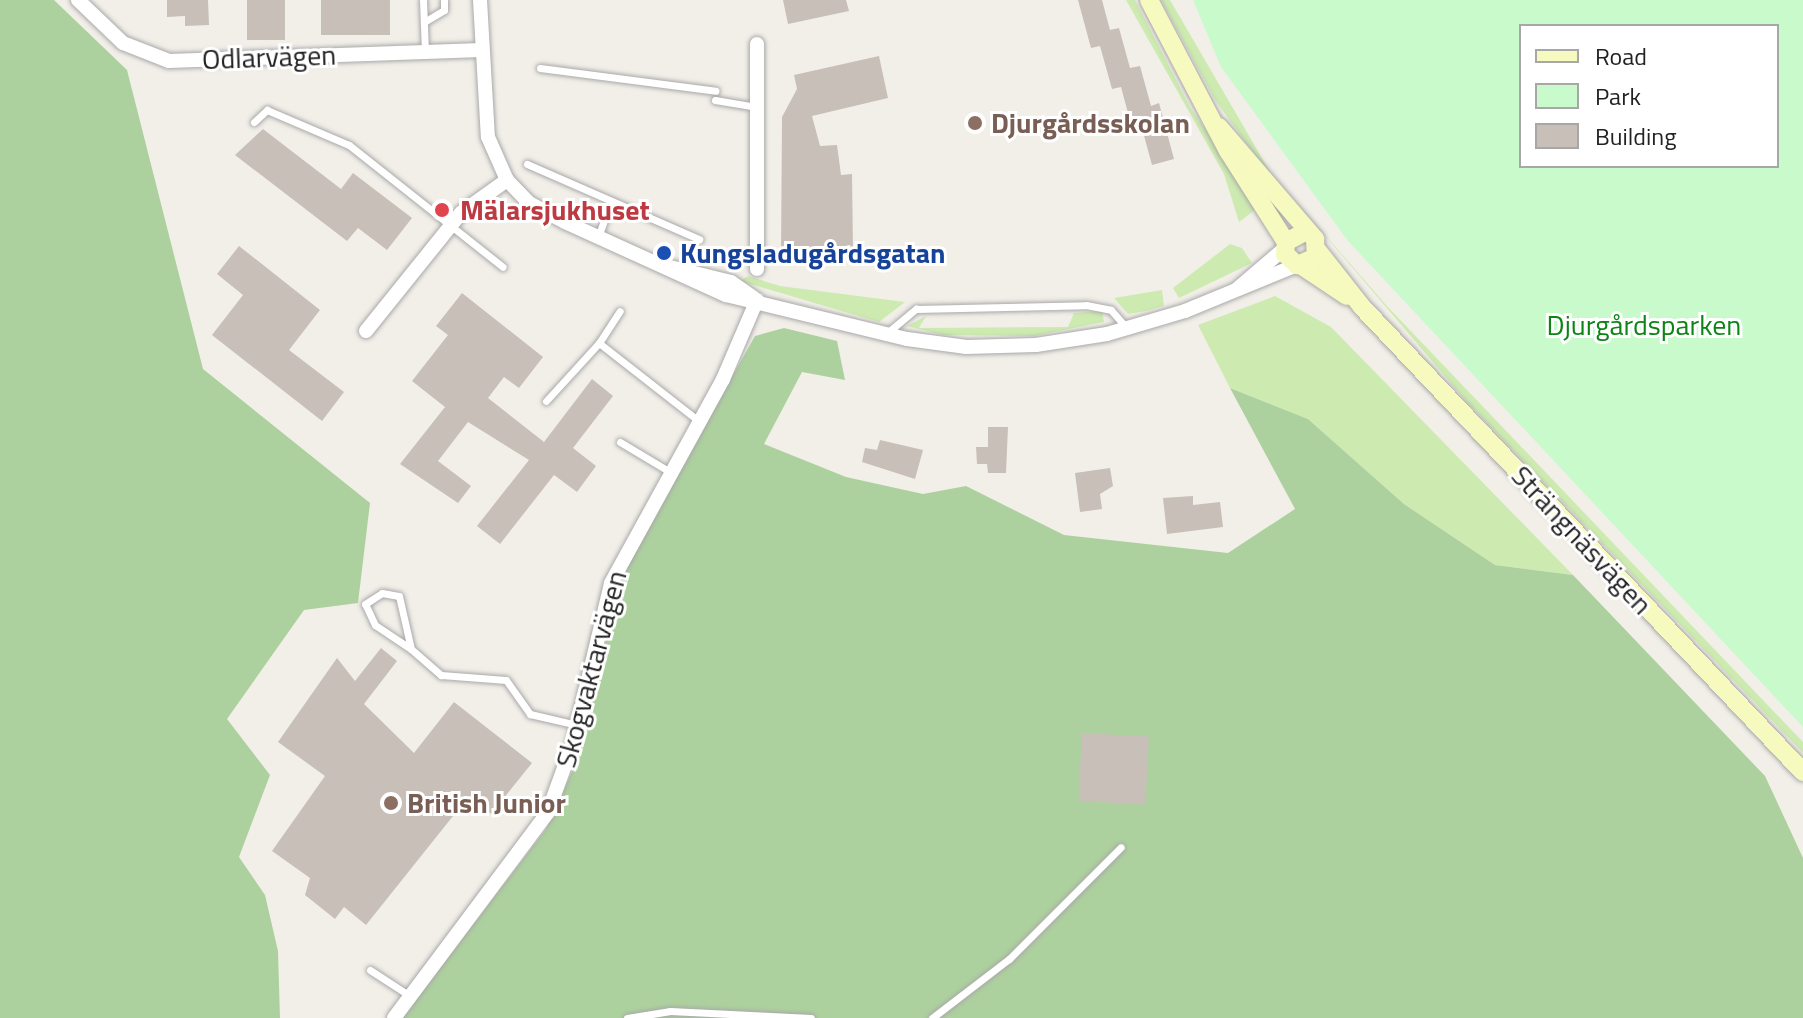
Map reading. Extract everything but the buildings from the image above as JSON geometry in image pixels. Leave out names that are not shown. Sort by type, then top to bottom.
[{"type":"main road","points":[[1149,0],[1285,245],[1300,265],[1318,251]]},
{"type":"main road","points":[[1217,125],[1239,143],[1305,232],[1285,245]]},
{"type":"main road","name":"Strängnäsvägen","points":[[1305,232],[1362,307],[1803,772]]},
{"type":"main road","name":"Strängnäsvägen","points":[[1300,265],[1362,307]]},
{"type":"street","name":"Odlarvägen","points":[[78,0],[123,43],[169,61],[482,50]]},
{"type":"street","points":[[480,0],[488,137],[507,180],[529,203],[666,266],[686,281],[885,334],[966,347],[1036,345],[1127,328],[1300,265]]},
{"type":"street","points":[[757,44],[757,269]]},
{"type":"street","points":[[366,331],[451,225],[507,180]]},
{"type":"street","points":[[1237,289],[1285,245]]},
{"type":"street","name":"Skogvaktarvägen","points":[[394,1018],[525,849],[562,780],[611,583],[699,421],[757,300]]},
{"type":"lane","points":[[423,0],[425,52]]},
{"type":"lane","points":[[424,22],[444,10],[444,0]]},
{"type":"lane","points":[[540,68],[716,96],[757,107]]},
{"type":"lane","points":[[254,122],[267,110],[349,145],[503,267]]},
{"type":"lane","points":[[527,164],[610,204],[699,239]]},
{"type":"lane","points":[[598,237],[610,204]]},
{"type":"lane","points":[[885,334],[916,309],[1086,305],[1111,310],[1127,328]]},
{"type":"lane","points":[[546,401],[599,343],[620,311]]},
{"type":"lane","points":[[599,343],[699,421]]},
{"type":"lane","points":[[620,442],[670,472]]},
{"type":"lane","points":[[411,649],[399,596],[382,593],[365,604],[375,625],[411,649],[441,675],[506,680],[530,714],[577,725]]},
{"type":"lane","points":[[932,1018],[1009,959],[1121,847]]},
{"type":"lane","points":[[370,970],[410,996]]},
{"type":"lane","points":[[627,1018],[670,1011],[811,1018]]},
{"type":"green space","points":[[0,0],[54,0],[127,70],[203,369],[370,503],[358,603],[304,610],[227,719],[270,775],[239,857],[265,895],[278,951],[280,1018],[0,1018]]},
{"type":"green space","points":[[1126,0],[1135,0],[1190,107],[1259,207],[1239,222],[1224,174]]},
{"type":"green space","points":[[1161,0],[1170,0],[1280,189],[1215,100]]},
{"type":"green space","name":"Djurgårdsparken","points":[[1193,0],[1803,0],[1803,727],[1348,241],[1221,67]]},
{"type":"green space","points":[[1294,199],[1386,305],[1803,742],[1803,753],[1466,401]]},
{"type":"green space","points":[[1230,244],[1242,248],[1252,263],[1179,298],[1173,288]]},
{"type":"green space","points":[[748,276],[780,286],[905,302],[879,322],[740,281]]},
{"type":"green space","points":[[1162,290],[1164,306],[1128,314],[1114,298]]},
{"type":"green space","points":[[1275,296],[1331,327],[1573,575],[1495,565],[1404,504],[1308,419],[1230,388],[1198,325]]},
{"type":"green space","points":[[1102,311],[1104,322],[1034,336],[943,335],[907,326],[926,316],[919,328],[1068,327],[1074,313]]},
{"type":"green space","points":[[784,328],[837,341],[845,380],[802,372],[764,444],[846,477],[923,494],[966,486],[1064,535],[1228,553],[1295,509],[1230,388],[1308,419],[1404,504],[1495,565],[1573,575],[1765,776],[1803,858],[1803,1018],[402,1018],[546,829],[575,765],[624,569],[755,336]]},
{"type":"place","name":"Djurgårdsskolan","points":[[975,123]]},
{"type":"place","name":"Mälarsjukhuset","points":[[442,210]]},
{"type":"place","name":"Kungsladugårdsgatan","points":[[664,253]]},
{"type":"place","name":"British Junior","points":[[391,803]]}]
